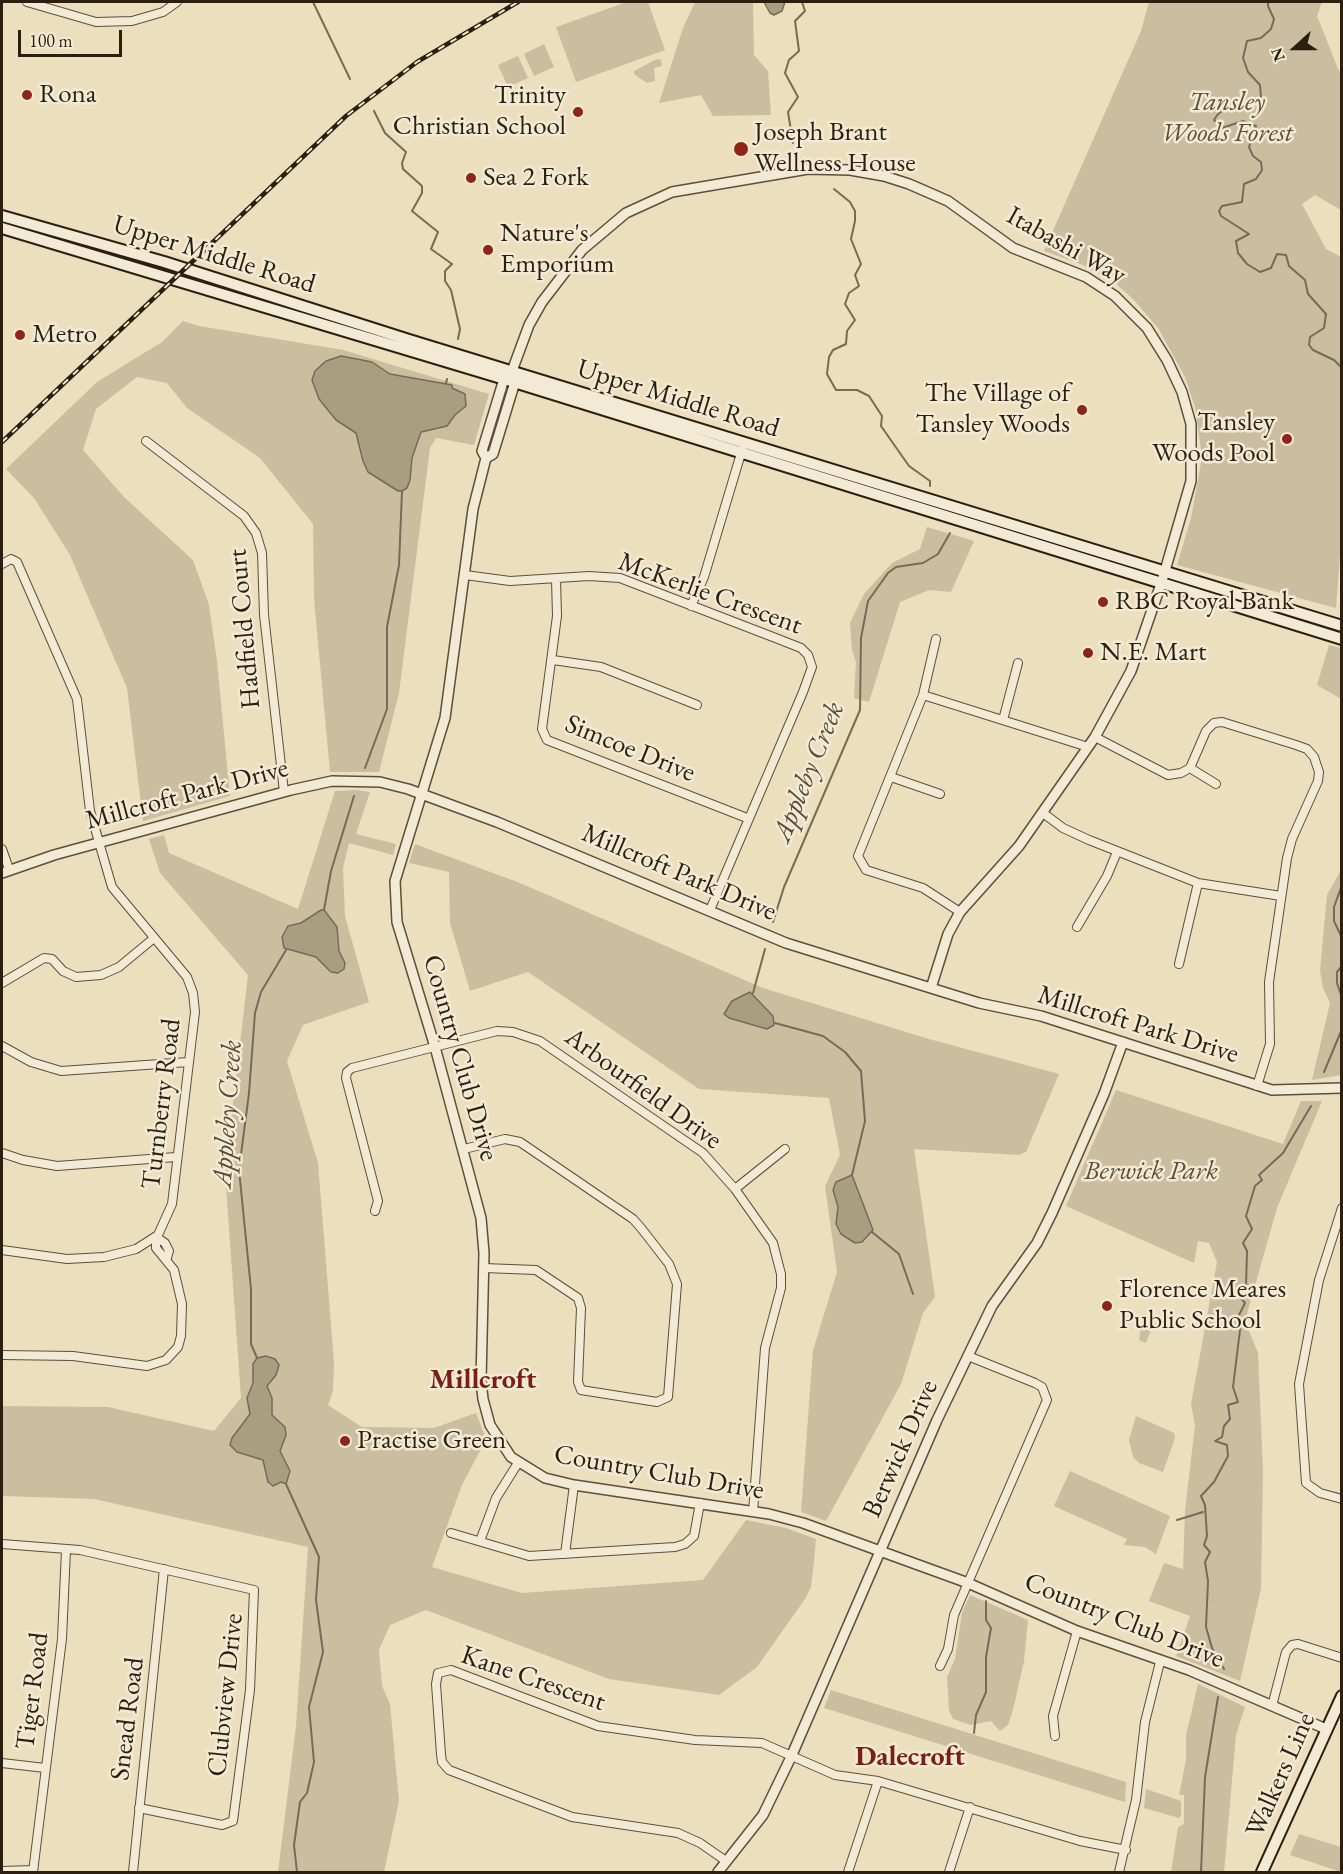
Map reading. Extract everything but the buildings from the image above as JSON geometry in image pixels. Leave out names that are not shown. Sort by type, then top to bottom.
[{"type":"main road","name":"Upper Middle Road","points":[[2,216],[164,262],[514,377],[1164,577],[1341,626]]},
{"type":"main road","name":"Upper Middle Road","points":[[2,228],[504,379],[514,377]]},
{"type":"main road","name":"Upper Middle Road","points":[[1164,577],[1341,639]]},
{"type":"main road","name":"Walkers Line","points":[[1262,1872],[1341,1696]]},
{"type":"street","points":[[27,2],[96,22],[132,21],[163,12],[177,2]]},
{"type":"street","name":"Itabashi Way","points":[[514,377],[529,325],[555,283],[593,239],[639,205],[689,188],[808,169],[850,170],[900,180],[948,201],[1013,248],[1070,270],[1102,286],[1129,308],[1147,328],[1167,360],[1182,392],[1192,443],[1189,492],[1164,577],[1131,672],[1095,737],[1009,859],[960,912],[948,934],[932,988]]},
{"type":"street","name":"Country Club Drive","points":[[486,458],[493,454],[514,377]]},
{"type":"street","name":"Country Club Drive","points":[[504,379],[482,451],[486,458],[473,509],[447,708],[399,862],[395,906],[464,1149],[481,1218],[484,1268],[483,1399],[494,1434],[518,1463],[545,1478],[574,1485],[700,1503],[795,1521],[968,1583],[1077,1631],[1160,1662],[1189,1670],[1326,1729]]},
{"type":"street","points":[[489,429],[499,432]]},
{"type":"street","name":"Hadfield Court","points":[[146,441],[244,516],[256,533],[262,553],[264,615],[284,792]]},
{"type":"street","points":[[691,606],[704,576],[743,448]]},
{"type":"street","name":"Turnberry Road","points":[[2,564],[11,559],[17,562],[77,699],[90,811],[112,887],[187,977],[193,993],[195,1012],[170,1210],[156,1238]]},
{"type":"street","name":"McKerlie Crescent","points":[[465,575],[510,581],[614,577],[801,648],[811,663],[803,692],[747,818],[710,910]]},
{"type":"street","name":"Simcoe Drive","points":[[556,579],[557,616],[543,723],[547,740],[747,818]]},
{"type":"street","points":[[936,639],[923,695],[891,777],[858,851],[859,862],[866,870],[924,888],[960,912]]},
{"type":"street","points":[[553,660],[601,667],[697,705]]},
{"type":"street","points":[[1003,720],[1018,663]]},
{"type":"street","points":[[923,695],[1088,747]]},
{"type":"street","points":[[1095,737],[1160,772],[1175,775],[1190,768],[1206,731],[1214,723],[1222,722],[1296,745],[1307,749],[1314,757],[1319,772],[1318,781],[1292,839],[1281,896],[1269,982],[1270,1044],[1257,1086]]},
{"type":"street","points":[[1190,768],[1216,784]]},
{"type":"street","points":[[891,777],[940,794]]},
{"type":"street","name":"Millcroft Park Drive","points":[[5,871],[284,792],[332,781],[368,781],[394,785],[422,794],[710,910],[786,943],[979,1003],[1041,1016],[1257,1086],[1288,1092],[1341,1088]]},
{"type":"street","points":[[1043,813],[1063,828],[1117,852],[1198,883],[1281,896]]},
{"type":"street","points":[[2,849],[5,871]]},
{"type":"street","points":[[1077,927],[1107,876],[1117,852]]},
{"type":"street","points":[[1179,964],[1198,883]]},
{"type":"street","points":[[2,982],[44,958],[52,959],[63,971],[76,977],[101,975],[119,967],[154,938]]},
{"type":"street","name":"Arbourfield Drive","points":[[375,1211],[378,1200],[346,1078],[347,1072],[352,1068],[497,1031],[530,1036],[703,1154],[735,1189],[773,1243],[781,1274],[781,1288],[765,1348],[753,1512]]},
{"type":"street","name":"Berwick Drive","points":[[718,1872],[763,1815],[791,1757],[937,1420],[992,1306],[1037,1243],[1052,1213],[1104,1094],[1123,1042]]},
{"type":"street","points":[[2,1046],[31,1062],[61,1071],[188,1062]]},
{"type":"street","points":[[464,1149],[505,1139],[520,1142],[628,1216],[640,1228],[669,1264],[677,1284],[668,1397],[657,1402],[581,1390],[578,1382],[580,1308],[578,1298],[530,1268],[484,1268]]},
{"type":"street","points":[[735,1189],[785,1149]]},
{"type":"street","points":[[2,1153],[36,1163],[68,1166],[176,1157]]},
{"type":"street","points":[[1341,1208],[1319,1280],[1299,1384],[1306,1483],[1320,1492],[1341,1499]]},
{"type":"street","points":[[2,1250],[67,1259],[104,1257],[136,1249],[156,1238],[156,1248],[167,1258],[179,1287],[183,1321],[177,1347],[166,1360],[147,1366],[74,1356],[2,1356]]},
{"type":"street","points":[[940,1666],[948,1650],[954,1615],[1047,1400],[1041,1387],[1035,1383],[968,1356]]},
{"type":"street","points":[[480,1541],[496,1498],[518,1463]]},
{"type":"street","points":[[565,1554],[574,1485]]},
{"type":"street","points":[[451,1533],[529,1556],[680,1546],[694,1536],[700,1503]]},
{"type":"street","name":"Clubview Drive","points":[[2,1544],[80,1550],[254,1590],[250,1690],[233,1821],[222,1825],[139,1808]]},
{"type":"street","name":"Tiger Road","points":[[33,1871],[62,1640],[66,1550]]},
{"type":"street","name":"Snead Road","points":[[133,1872],[154,1688],[164,1569]]},
{"type":"street","points":[[1054,1736],[1053,1716],[1077,1631]]},
{"type":"street","points":[[1272,1706],[1286,1653],[1292,1645],[1298,1644],[1341,1658]]},
{"type":"street","points":[[1119,1872],[1136,1800],[1145,1722],[1160,1662]]},
{"type":"street","name":"Kane Crescent","points":[[726,1861],[700,1843],[678,1833],[572,1817],[449,1770],[442,1762],[441,1754],[436,1684],[438,1673],[451,1670],[598,1726],[695,1740],[762,1743],[791,1757]]},
{"type":"street","points":[[791,1757],[835,1774],[878,1781],[1080,1841],[1126,1850]]},
{"type":"street","points":[[2,1763],[45,1768]]},
{"type":"street","points":[[848,1872],[878,1781]]},
{"type":"street","points":[[949,1872],[970,1807]]},
{"type":"street","points":[[2,1871],[33,1871]]},
{"type":"green space","points":[[627,2],[648,2],[665,50],[576,82],[556,27]]},
{"type":"green space","points":[[695,2],[753,2],[754,55],[768,71],[771,115],[713,116],[701,95],[659,103],[683,28]]},
{"type":"green space","name":"Tansley Woods Forest","points":[[1149,2],[1322,2],[1317,16],[1341,72],[1341,210],[1315,195],[1302,204],[1326,249],[1341,257],[1342,530],[1336,608],[1177,565],[1191,518],[1202,457],[1195,407],[1185,377],[1158,328],[1134,300],[1114,282],[1083,265],[1044,251],[1141,31]]},
{"type":"green space","points":[[544,44],[554,67],[534,76],[524,54]]},
{"type":"green space","points":[[518,56],[528,78],[508,87],[498,65]]},
{"type":"green space","points":[[657,59],[661,60],[662,66],[654,68],[655,81],[647,83],[634,74],[634,71]]},
{"type":"green space","points":[[183,321],[199,326],[343,350],[489,394],[474,445],[436,438],[430,448],[399,693],[379,772],[330,772],[314,599],[313,524],[260,458],[187,408],[167,383],[137,377],[96,409],[83,450],[124,497],[193,560],[209,605],[217,661],[230,796],[143,821],[127,688],[70,555],[34,498],[6,469],[97,382],[162,342]]},
{"type":"green space","points":[[927,527],[974,541],[951,592],[929,590],[900,602],[869,702],[854,698],[856,662],[852,650],[850,623],[864,594],[892,563],[920,549]]},
{"type":"green space","points":[[1329,645],[1341,648],[1341,699],[1317,685]]},
{"type":"green space","points":[[335,791],[370,792],[356,834],[396,844],[393,855],[349,843],[343,868],[345,916],[369,1002],[303,1025],[287,1061],[318,1163],[334,1362],[333,1391],[328,1405],[362,1427],[434,1428],[476,1413],[487,1441],[462,1485],[432,1567],[522,1593],[703,1580],[746,1520],[786,1528],[816,1539],[811,1587],[805,1599],[757,1667],[719,1695],[609,1679],[426,1610],[390,1625],[379,1650],[382,1686],[390,1704],[399,1801],[384,1872],[278,1872],[296,1726],[308,1547],[94,1499],[2,1496],[2,1406],[108,1407],[214,1431],[241,1398],[225,1172],[248,975],[160,873],[149,839],[164,835],[169,853],[298,909]]},
{"type":"green space","points":[[415,844],[520,883],[763,988],[929,1039],[1059,1074],[1026,1152],[1019,1155],[914,1149],[935,1297],[923,1313],[901,1384],[826,1521],[801,1512],[813,1350],[837,1272],[825,1186],[840,1155],[829,1098],[699,1089],[528,972],[470,991],[450,923],[449,872],[409,863]]},
{"type":"green space","points":[[1341,870],[1341,1075],[1312,1080],[1330,1003],[1323,988],[1320,971],[1327,895]]},
{"type":"green space","name":"Berwick Park","points":[[1116,1090],[1283,1144],[1301,1101],[1322,1101],[1277,1208],[1245,1321],[1258,1353],[1263,1471],[1261,1589],[1240,1681],[1176,1656],[1190,1616],[1149,1601],[1164,1563],[1183,1569],[1185,1511],[1195,1425],[1191,1404],[1217,1262],[1209,1243],[1198,1241],[1194,1263],[1066,1206]]},
{"type":"green space","points":[[1145,1322],[1153,1325],[1146,1343],[1139,1340],[1141,1326]]},
{"type":"green space","points":[[1136,1416],[1174,1433],[1175,1438],[1163,1472],[1139,1463],[1133,1457],[1129,1440]]},
{"type":"green space","points":[[1070,1471],[1170,1516],[1156,1554],[1145,1547],[1124,1545],[1127,1539],[1054,1506]]},
{"type":"green space","points":[[970,1595],[1028,1620],[1024,1661],[1013,1710],[1008,1725],[1000,1731],[991,1721],[971,1725],[953,1719],[949,1710],[947,1677],[955,1659],[962,1613]]},
{"type":"green space","points":[[1198,1684],[1245,1707],[1236,1735],[1224,1872],[1171,1872],[1178,1827],[1184,1824],[1184,1795],[1179,1795],[1186,1760],[1186,1735]]},
{"type":"green space","points":[[831,1690],[1126,1782],[1125,1802],[824,1708]]},
{"type":"green space","points":[[1146,1789],[1181,1801],[1181,1816],[1179,1818],[1144,1808]]},
{"type":"green space","points":[[1299,1834],[1341,1847],[1341,1872],[1290,1855]]},
{"type":"shaded area","points":[[764,2],[785,2],[782,11],[774,15],[770,13]]},
{"type":"shaded area","points":[[341,356],[372,362],[390,374],[452,385],[452,388],[465,394],[466,406],[447,426],[421,432],[412,458],[410,480],[407,488],[402,491],[398,491],[368,472],[356,433],[336,420],[319,399],[312,380],[315,371],[326,361]]},
{"type":"shaded area","points":[[324,910],[337,927],[339,951],[345,963],[344,969],[338,973],[331,972],[316,957],[284,948],[282,937],[288,926],[301,923]]},
{"type":"shaded area","points":[[750,992],[773,1016],[774,1025],[767,1029],[729,1018],[724,1014],[732,1001]]},
{"type":"shaded area","points":[[852,1175],[873,1230],[862,1242],[855,1243],[841,1234],[836,1224],[838,1207],[833,1190],[836,1182]]},
{"type":"shaded area","points":[[266,1356],[275,1359],[279,1365],[276,1375],[267,1386],[272,1398],[272,1415],[285,1427],[286,1435],[280,1451],[290,1471],[286,1484],[281,1482],[273,1486],[268,1482],[263,1460],[237,1452],[230,1445],[232,1438],[250,1414],[247,1398],[253,1383],[253,1364],[257,1358]]},
{"type":"waterway","name":"Appleby Creek","points":[[313,2],[350,79]]},
{"type":"waterway","name":"Appleby Creek","points":[[793,143],[788,112],[798,97],[785,73],[789,60],[799,51],[795,21],[805,11],[802,2]]},
{"type":"waterway","points":[[1268,2],[1274,19],[1271,29],[1261,38],[1247,41],[1243,58],[1248,72],[1260,85],[1261,98],[1255,104],[1235,102],[1218,114],[1214,120],[1222,128],[1243,121],[1256,126],[1249,147],[1253,156],[1261,162],[1262,170],[1256,179],[1244,184],[1242,202],[1222,206],[1219,211],[1221,216],[1249,234],[1236,241],[1238,253],[1247,264],[1260,272],[1271,268],[1277,254],[1286,255],[1289,266],[1305,280],[1308,294],[1326,314],[1324,328],[1310,337],[1309,345],[1313,350],[1334,360],[1342,368]]},
{"type":"waterway","name":"Appleby Creek","points":[[374,111],[385,133],[406,152],[402,163],[403,169],[422,186],[422,193],[412,211],[438,232],[431,249],[452,264],[445,271],[445,281],[451,290],[460,329],[458,339]]},
{"type":"waterway","name":"Appleby Creek","points":[[834,189],[850,202],[855,211],[851,239],[861,264],[855,275],[859,286],[849,293],[845,304],[855,320],[847,331],[846,344],[833,350],[829,357],[827,374],[836,390],[857,390],[869,396],[882,416],[881,426],[909,466],[930,481],[930,486]]},
{"type":"waterway","name":"Appleby Creek","points":[[446,383],[447,379]]},
{"type":"waterway","name":"Appleby Creek","points":[[365,768],[387,709],[387,627],[399,565],[402,491]]},
{"type":"waterway","name":"Appleby Creek","points":[[773,922],[784,887],[860,710],[861,638],[868,601],[888,573],[896,567],[923,563],[938,554],[950,533]]},
{"type":"waterway","name":"Appleby Creek","points":[[324,910],[331,871],[354,796]]},
{"type":"waterway","points":[[1342,885],[1334,907],[1334,921],[1342,938]]},
{"type":"waterway","name":"Appleby Creek","points":[[753,993],[765,949]]},
{"type":"waterway","name":"Appleby Creek","points":[[257,1358],[251,1344],[251,1289],[239,1170],[249,1093],[255,1013],[261,992],[286,950]]},
{"type":"waterway","points":[[1342,966],[1337,972],[1337,983],[1342,998]]},
{"type":"waterway","name":"Appleby Creek","points":[[775,1023],[823,1036],[845,1052],[861,1071],[865,1121],[852,1175]]},
{"type":"waterway","points":[[1324,1072],[1342,1029]]},
{"type":"waterway","points":[[1224,1669],[1212,1648],[1206,1627],[1208,1581],[1205,1562],[1210,1552],[1204,1545],[1207,1536],[1205,1505],[1201,1496],[1214,1482],[1228,1456],[1227,1445],[1215,1441],[1222,1437],[1224,1426],[1230,1419],[1228,1405],[1238,1402],[1233,1387],[1241,1322],[1239,1315],[1245,1303],[1239,1296],[1246,1287],[1247,1251],[1243,1243],[1252,1229],[1246,1216],[1255,1186],[1262,1180],[1259,1175],[1283,1153],[1311,1106]]},
{"type":"waterway","name":"Appleby Creek","points":[[872,1232],[899,1254],[913,1294]]},
{"type":"waterway","name":"Appleby Creek","points":[[286,1484],[319,1557],[316,1600],[323,1652],[309,1707],[314,1762],[307,1793],[300,1802],[294,1845],[297,1872]]},
{"type":"waterway","points":[[1177,1520],[1203,1512]]},
{"type":"waterway","points":[[974,1733],[976,1715],[986,1692],[986,1657],[991,1628],[986,1620],[986,1601]]},
{"type":"waterway","points":[[1201,1872],[1205,1777],[1218,1697]]},
{"type":"railway","points":[[2,442],[346,116],[417,62],[518,2]]},
{"type":"place","name":"Rona","points":[[27,95]]},
{"type":"place","name":"Trinity Christian School","points":[[578,112]]},
{"type":"place","name":"Joseph Brant Wellness House","points":[[741,149]]},
{"type":"place","name":"Sea 2 Fork","points":[[471,178]]},
{"type":"place","name":"Nature's Emporium","points":[[488,250]]},
{"type":"place","name":"Metro","points":[[20,335]]},
{"type":"place","name":"The Village of Tansley Woods","points":[[1082,410]]},
{"type":"place","name":"Tansley Woods Pool","points":[[1287,439]]},
{"type":"place","name":"RBC Royal Bank","points":[[1103,602]]},
{"type":"place","name":"N.E. Mart","points":[[1088,653]]},
{"type":"place","name":"Florence Meares Public School","points":[[1107,1306]]},
{"type":"place","name":"Practise Green","points":[[345,1441]]},
{"type":"district","name":"Millcroft","points":[[483,1380]]},
{"type":"district","name":"Dalecroft","points":[[910,1757]]}]
